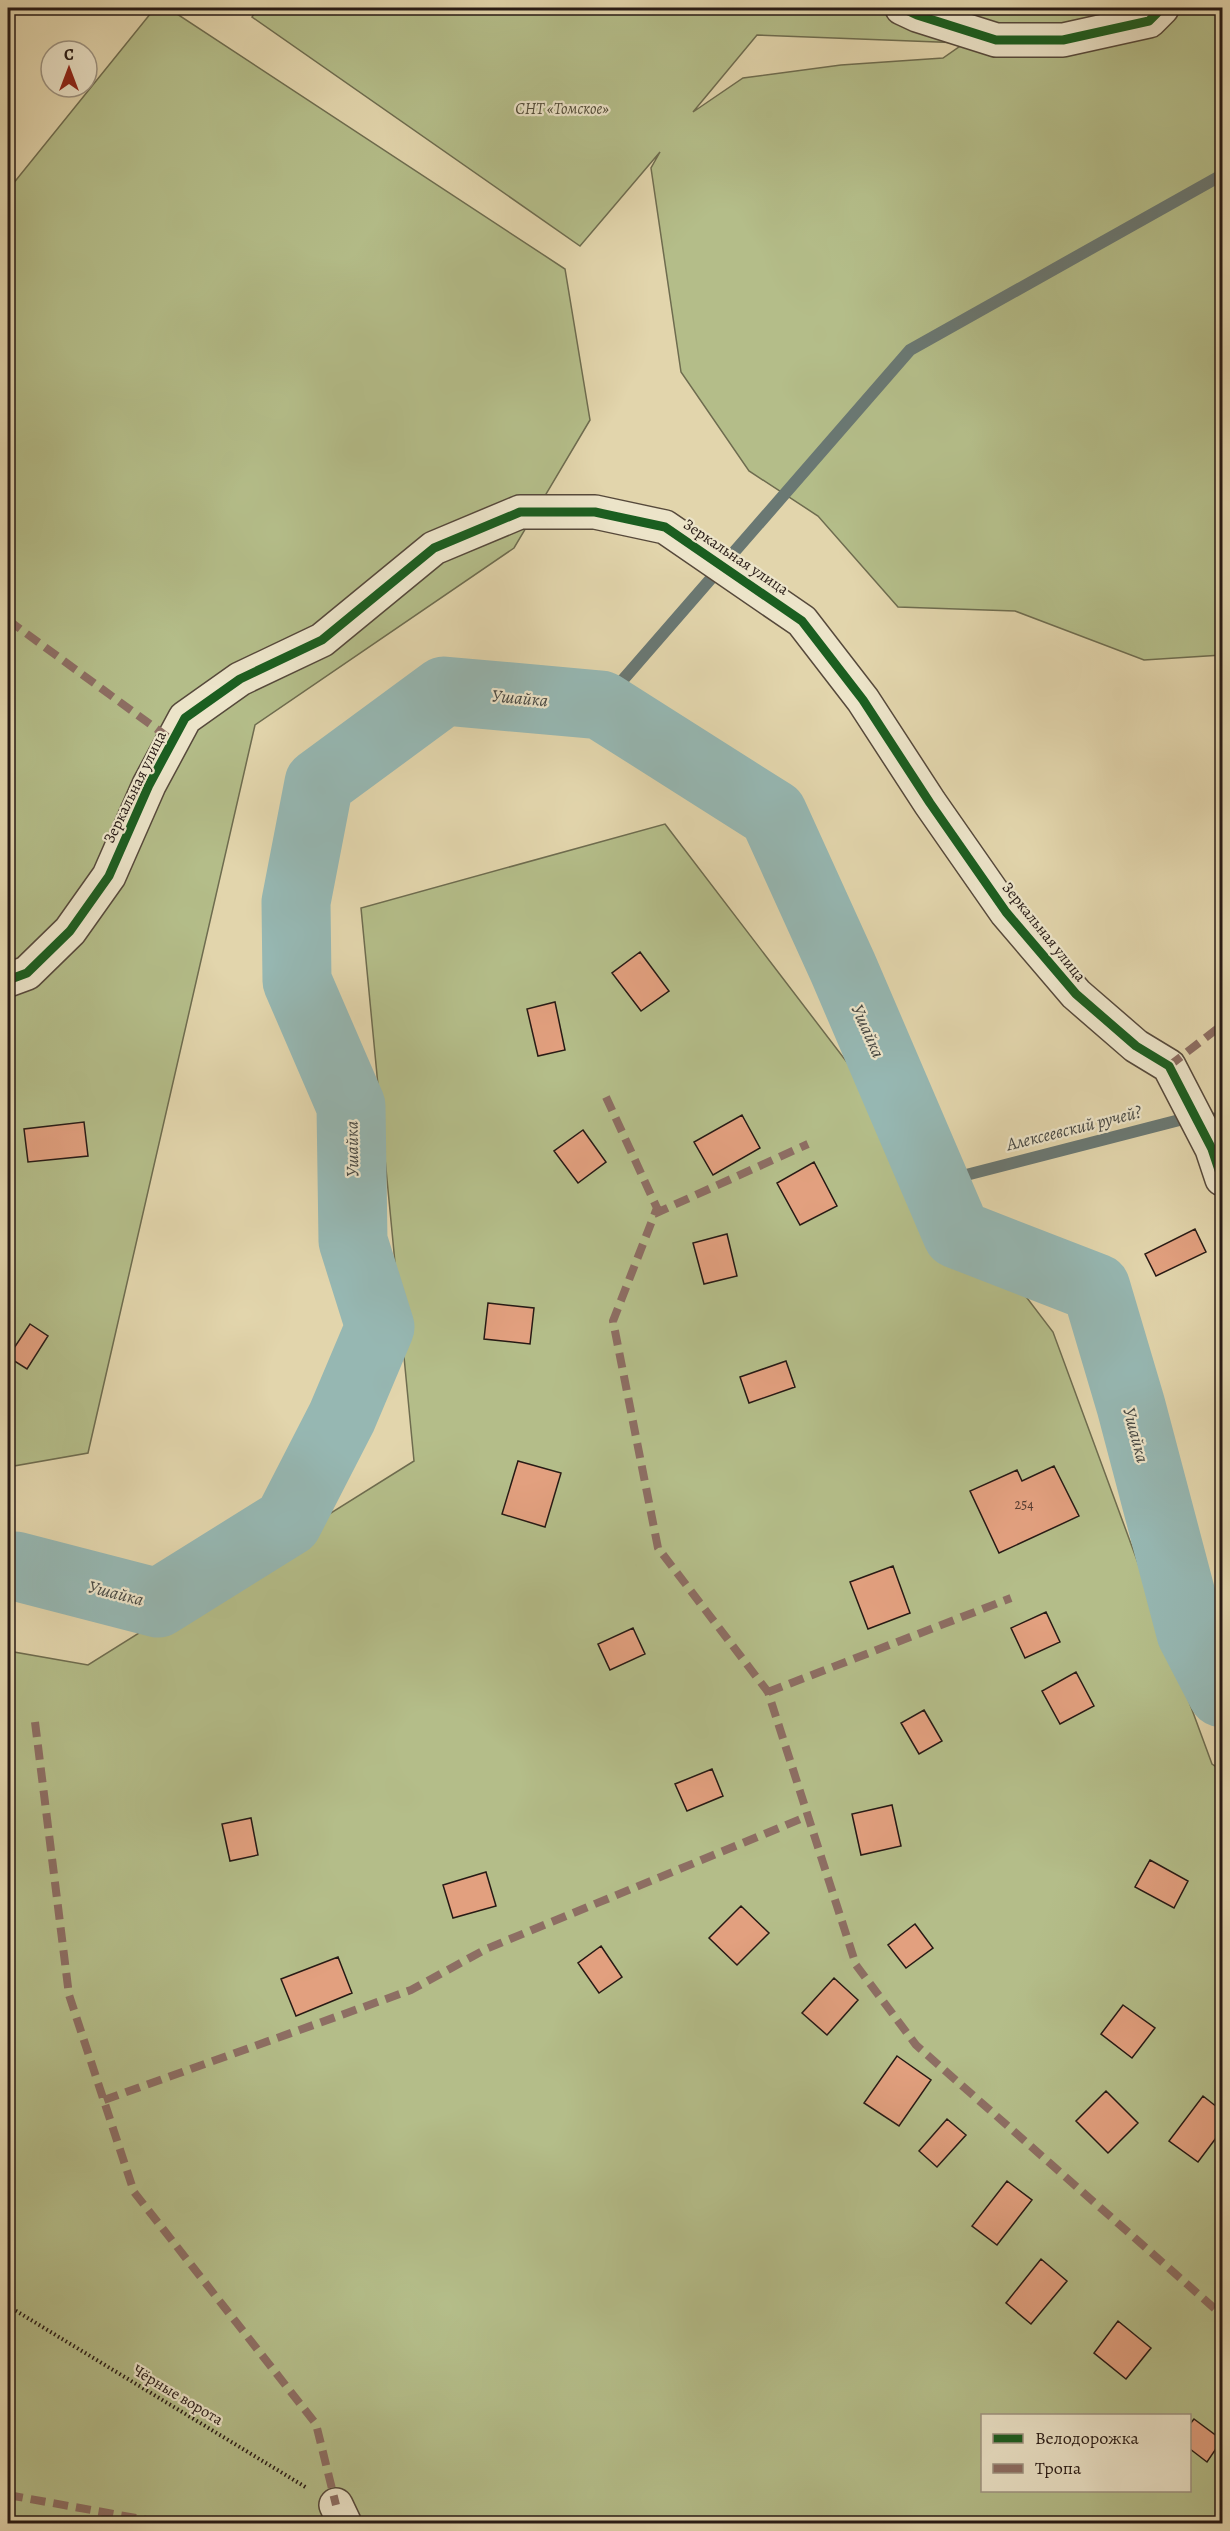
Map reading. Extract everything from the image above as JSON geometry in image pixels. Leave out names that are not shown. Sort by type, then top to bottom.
[{"type":"street","points":[[902,8],[996,40],[1063,40],[1149,21],[1162,8]]},
{"type":"street","name":"Зеркальная улица","points":[[8,980],[27,973],[70,931],[109,876],[149,785],[185,718],[240,679],[322,640],[434,548],[520,512],[595,512],[665,527],[802,621],[863,700],[930,803],[1006,912],[1076,994],[1136,1046],[1169,1066],[1212,1149],[1222,1179]]},
{"type":"green space","points":[[155,8],[168,8],[565,269],[590,420],[514,548],[255,725],[88,1453],[8,1467],[8,190],[82,99],[99,99],[99,77]]},
{"type":"green space","name":"СНТ «Томское»","points":[[258,8],[1222,8],[1222,655],[1144,660],[1015,611],[898,607],[818,516],[749,471],[681,372],[651,168],[660,152],[580,246],[252,17]],"holes":[[[757,35],[963,43],[943,58],[841,65],[743,78],[693,112]]]},
{"type":"green space","points":[[665,824],[1053,1332],[1212,1764],[1222,1771],[1222,2523],[8,2523],[8,1651],[88,1665],[414,1461],[361,908]]},
{"type":"building","points":[[640,952],[669,991],[641,1011],[612,973]]},
{"type":"building","points":[[555,1002],[565,1050],[538,1056],[527,1009]]},
{"type":"building","points":[[742,1115],[760,1148],[713,1175],[694,1142]]},
{"type":"building","points":[[84,1122],[88,1156],[28,1162],[24,1129]]},
{"type":"building","points":[[583,1130],[606,1162],[578,1183],[554,1151]]},
{"type":"building","points":[[814,1162],[837,1206],[800,1225],[777,1183]]},
{"type":"building","points":[[1195,1229],[1206,1252],[1156,1276],[1145,1254]]},
{"type":"building","points":[[727,1234],[737,1276],[704,1284],[693,1243]]},
{"type":"building","points":[[488,1303],[534,1308],[530,1344],[484,1339]]},
{"type":"building","points":[[30,1324],[48,1336],[27,1369],[8,1357]]},
{"type":"building","points":[[786,1361],[795,1387],[749,1403],[740,1377]]},
{"type":"building","points":[[518,1461],[561,1473],[545,1527],[502,1514]]},
{"type":"building","points":[[1054,1466],[1079,1516],[999,1553],[970,1491],[1017,1470],[1022,1481]]},
{"type":"building","points":[[893,1566],[910,1613],[868,1629],[850,1582]]},
{"type":"building","points":[[1046,1612],[1060,1642],[1025,1658],[1011,1628]]},
{"type":"building","points":[[633,1628],[645,1654],[610,1670],[598,1644]]},
{"type":"building","points":[[1076,1672],[1094,1706],[1060,1724],[1042,1691]]},
{"type":"building","points":[[924,1710],[942,1741],[919,1754],[901,1723]]},
{"type":"building","points":[[712,1769],[723,1796],[687,1811],[675,1784]]},
{"type":"building","points":[[892,1805],[901,1846],[861,1855],[852,1814]]},
{"type":"building","points":[[251,1818],[258,1855],[230,1861],[222,1824]]},
{"type":"building","points":[[1150,1860],[1188,1881],[1174,1908],[1135,1887]]},
{"type":"building","points":[[486,1872],[496,1906],[453,1918],[443,1885]]},
{"type":"building","points":[[741,1906],[769,1933],[737,1965],[709,1938]]},
{"type":"building","points":[[915,1924],[933,1948],[906,1968],[888,1945]]},
{"type":"building","points":[[601,1946],[622,1977],[599,1993],[578,1963]]},
{"type":"building","points":[[338,1957],[352,1993],[296,2016],[281,1979]]},
{"type":"building","points":[[834,1978],[858,2000],[827,2035],[802,2013]]},
{"type":"building","points":[[1123,2005],[1155,2028],[1132,2058],[1101,2034]]},
{"type":"building","points":[[897,2056],[931,2080],[899,2126],[864,2103]]},
{"type":"building","points":[[1106,2091],[1138,2123],[1108,2153],[1076,2121]]},
{"type":"building","points":[[1203,2096],[1222,2111],[1222,2130],[1198,2162],[1169,2141]]},
{"type":"building","points":[[947,2119],[966,2135],[937,2167],[919,2151]]},
{"type":"building","points":[[1007,2181],[1032,2200],[997,2245],[972,2226]]},
{"type":"building","points":[[1041,2259],[1067,2281],[1031,2324],[1006,2303]]},
{"type":"building","points":[[1118,2321],[1151,2348],[1126,2379],[1094,2353]]},
{"type":"building","points":[[1194,2419],[1222,2440],[1207,2462],[1191,2450],[1191,2423]]},
{"type":"waterway","points":[[601,705],[910,350],[1222,175]]},
{"type":"waterway","name":"Ушайка","points":[[8,1566],[158,1603],[288,1522],[342,1417],[380,1327],[353,1241],[351,1106],[297,981],[296,902],[319,783],[444,691],[601,705],[773,814],[843,968],[957,1234],[1096,1288],[1131,1406],[1191,1633],[1222,1693]]},
{"type":"waterway","name":"Алексеевский ручей?","points":[[935,1183],[1195,1116],[1222,1120]]},
{"type":"marked path","points":[[8,620],[173,741]]},
{"type":"marked path","points":[[1169,1066],[1222,1025]]},
{"type":"marked path","points":[[606,1097],[657,1208],[613,1321],[658,1548],[768,1692],[856,1965],[916,2045],[1222,2315]]},
{"type":"marked path","points":[[654,1214],[808,1144]]},
{"type":"marked path","points":[[768,1692],[1011,1598]]},
{"type":"marked path","points":[[35,1722],[69,1995],[134,2192],[316,2424],[336,2505]]},
{"type":"marked path","points":[[104,2100],[411,1990],[486,1949],[808,1816]]},
{"type":"marked path","points":[[8,2495],[169,2524]]},
{"type":"cycle path","points":[[902,8],[996,40],[1063,40],[1149,21],[1162,8]]},
{"type":"cycle path","points":[[8,980],[27,973],[70,931],[109,876],[149,785],[185,718],[240,679],[322,640],[434,548],[520,512],[595,512],[665,527],[802,621],[863,700],[930,803],[1006,912],[1076,994],[1136,1046],[1169,1066],[1212,1149],[1222,1179]]}]
